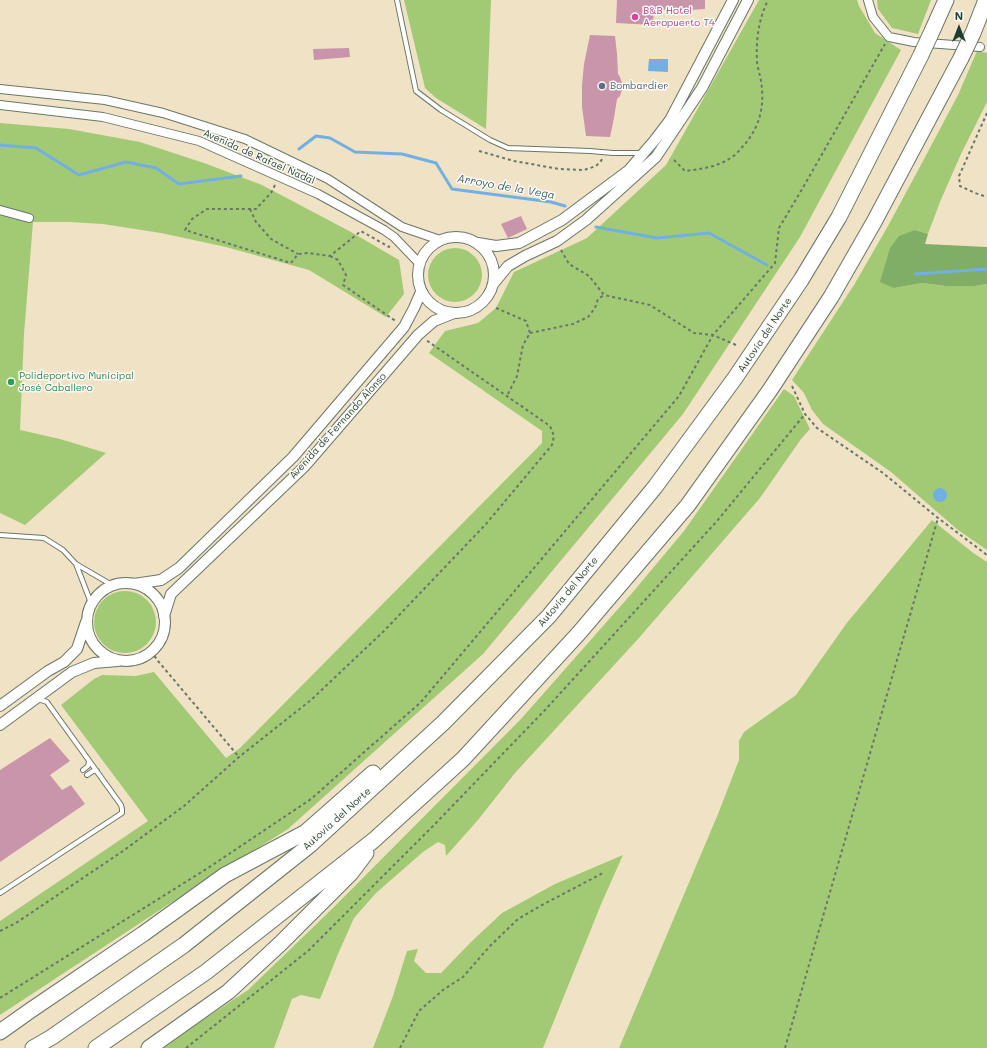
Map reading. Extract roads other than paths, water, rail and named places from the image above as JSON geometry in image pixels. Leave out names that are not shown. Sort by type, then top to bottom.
[{"type":"highway","name":"Autovía del Norte","points":[[33,1048],[52,1037],[184,945],[310,844],[443,723],[549,616],[655,487],[736,378],[801,280],[839,217],[921,56],[946,0]]},
{"type":"highway","points":[[96,1048],[206,972],[374,840],[463,759],[579,633],[688,504],[770,390],[831,297],[874,222],[961,58],[986,0]]},
{"type":"highway","points":[[0,1032],[143,934],[225,875],[306,832],[388,760],[443,723]]},
{"type":"highway","points":[[149,1048],[228,992],[280,944],[351,873],[374,840]]},
{"type":"highway","points":[[0,1026],[31,1010]]},
{"type":"street","points":[[734,0],[670,120],[629,170],[562,220],[519,243],[496,246],[453,236],[440,240],[424,253],[419,263],[417,272],[418,282],[421,292],[426,299],[438,309],[446,312],[465,312],[475,308],[484,302],[494,283],[508,266],[557,241],[586,220],[656,157],[702,88],[748,0]]},
{"type":"street","points":[[868,0],[873,17],[889,37],[914,42],[980,47]]},
{"type":"street","name":"Avenida de Rafael Nadal","points":[[0,89],[106,100],[163,113],[245,139],[328,178],[402,227],[440,240]]},
{"type":"street","name":"Avenida de Rafael Nadal","points":[[0,105],[103,117],[199,141],[318,194],[384,230],[394,237],[419,263]]},
{"type":"street","points":[[0,210],[29,218]]},
{"type":"street","points":[[478,243],[492,260],[494,283]]},
{"type":"street","name":"Avenida de Fernando Alonso","points":[[134,584],[161,580],[179,568],[293,457],[404,327],[421,292]]},
{"type":"street","name":"Avenida de Fernando Alonso","points":[[164,616],[172,594],[304,468],[418,335],[434,321],[454,313]]},
{"type":"street","points":[[0,725],[72,672],[94,663],[133,660],[143,657],[158,644],[165,625],[161,604],[154,595],[145,588],[134,584],[123,583],[112,585],[97,596],[88,611],[87,620],[88,632],[93,643],[101,652],[112,658],[123,660]]},
{"type":"street","points":[[0,706],[64,662],[76,649],[87,620]]},
{"type":"lane","points":[[397,0],[416,91],[440,110],[490,140],[508,148],[644,153]]},
{"type":"lane","points":[[0,535],[44,538],[63,550],[76,564],[112,585]]},
{"type":"lane","points":[[76,564],[92,603]]},
{"type":"lane","points":[[0,893],[122,812],[121,805],[47,702],[36,699]]},
{"type":"lane","points":[[83,770],[88,766],[89,760]]},
{"type":"lane","points":[[86,775],[97,771]]},
{"type":"water","points":[[649,59],[668,59],[668,72],[648,71]]},
{"type":"water","points":[[937,488],[943,488],[947,492],[947,498],[943,502],[937,502],[933,498],[933,492]]},
{"type":"waterway","name":"Arroyo de la Vega","points":[[299,149],[316,136],[330,138],[355,152],[402,154],[436,163],[452,189],[551,202],[565,206]]},
{"type":"waterway","name":"Arroyo de la Vega","points":[[0,145],[36,148],[79,175],[126,162],[156,168],[179,184],[241,176]]},
{"type":"waterway","name":"Arroyo de la Vega","points":[[596,227],[657,238],[709,233],[767,265]]},
{"type":"waterway","name":"Arroyo de la Vega","points":[[915,274],[987,269]]},
{"type":"place","name":"B&B Hotel Aeropuerto T4","points":[[635,17]]},
{"type":"place","name":"Bombardier","points":[[602,86]]},
{"type":"place","name":"Polideportivo Municipal José Caballero","points":[[11,382]]}]
